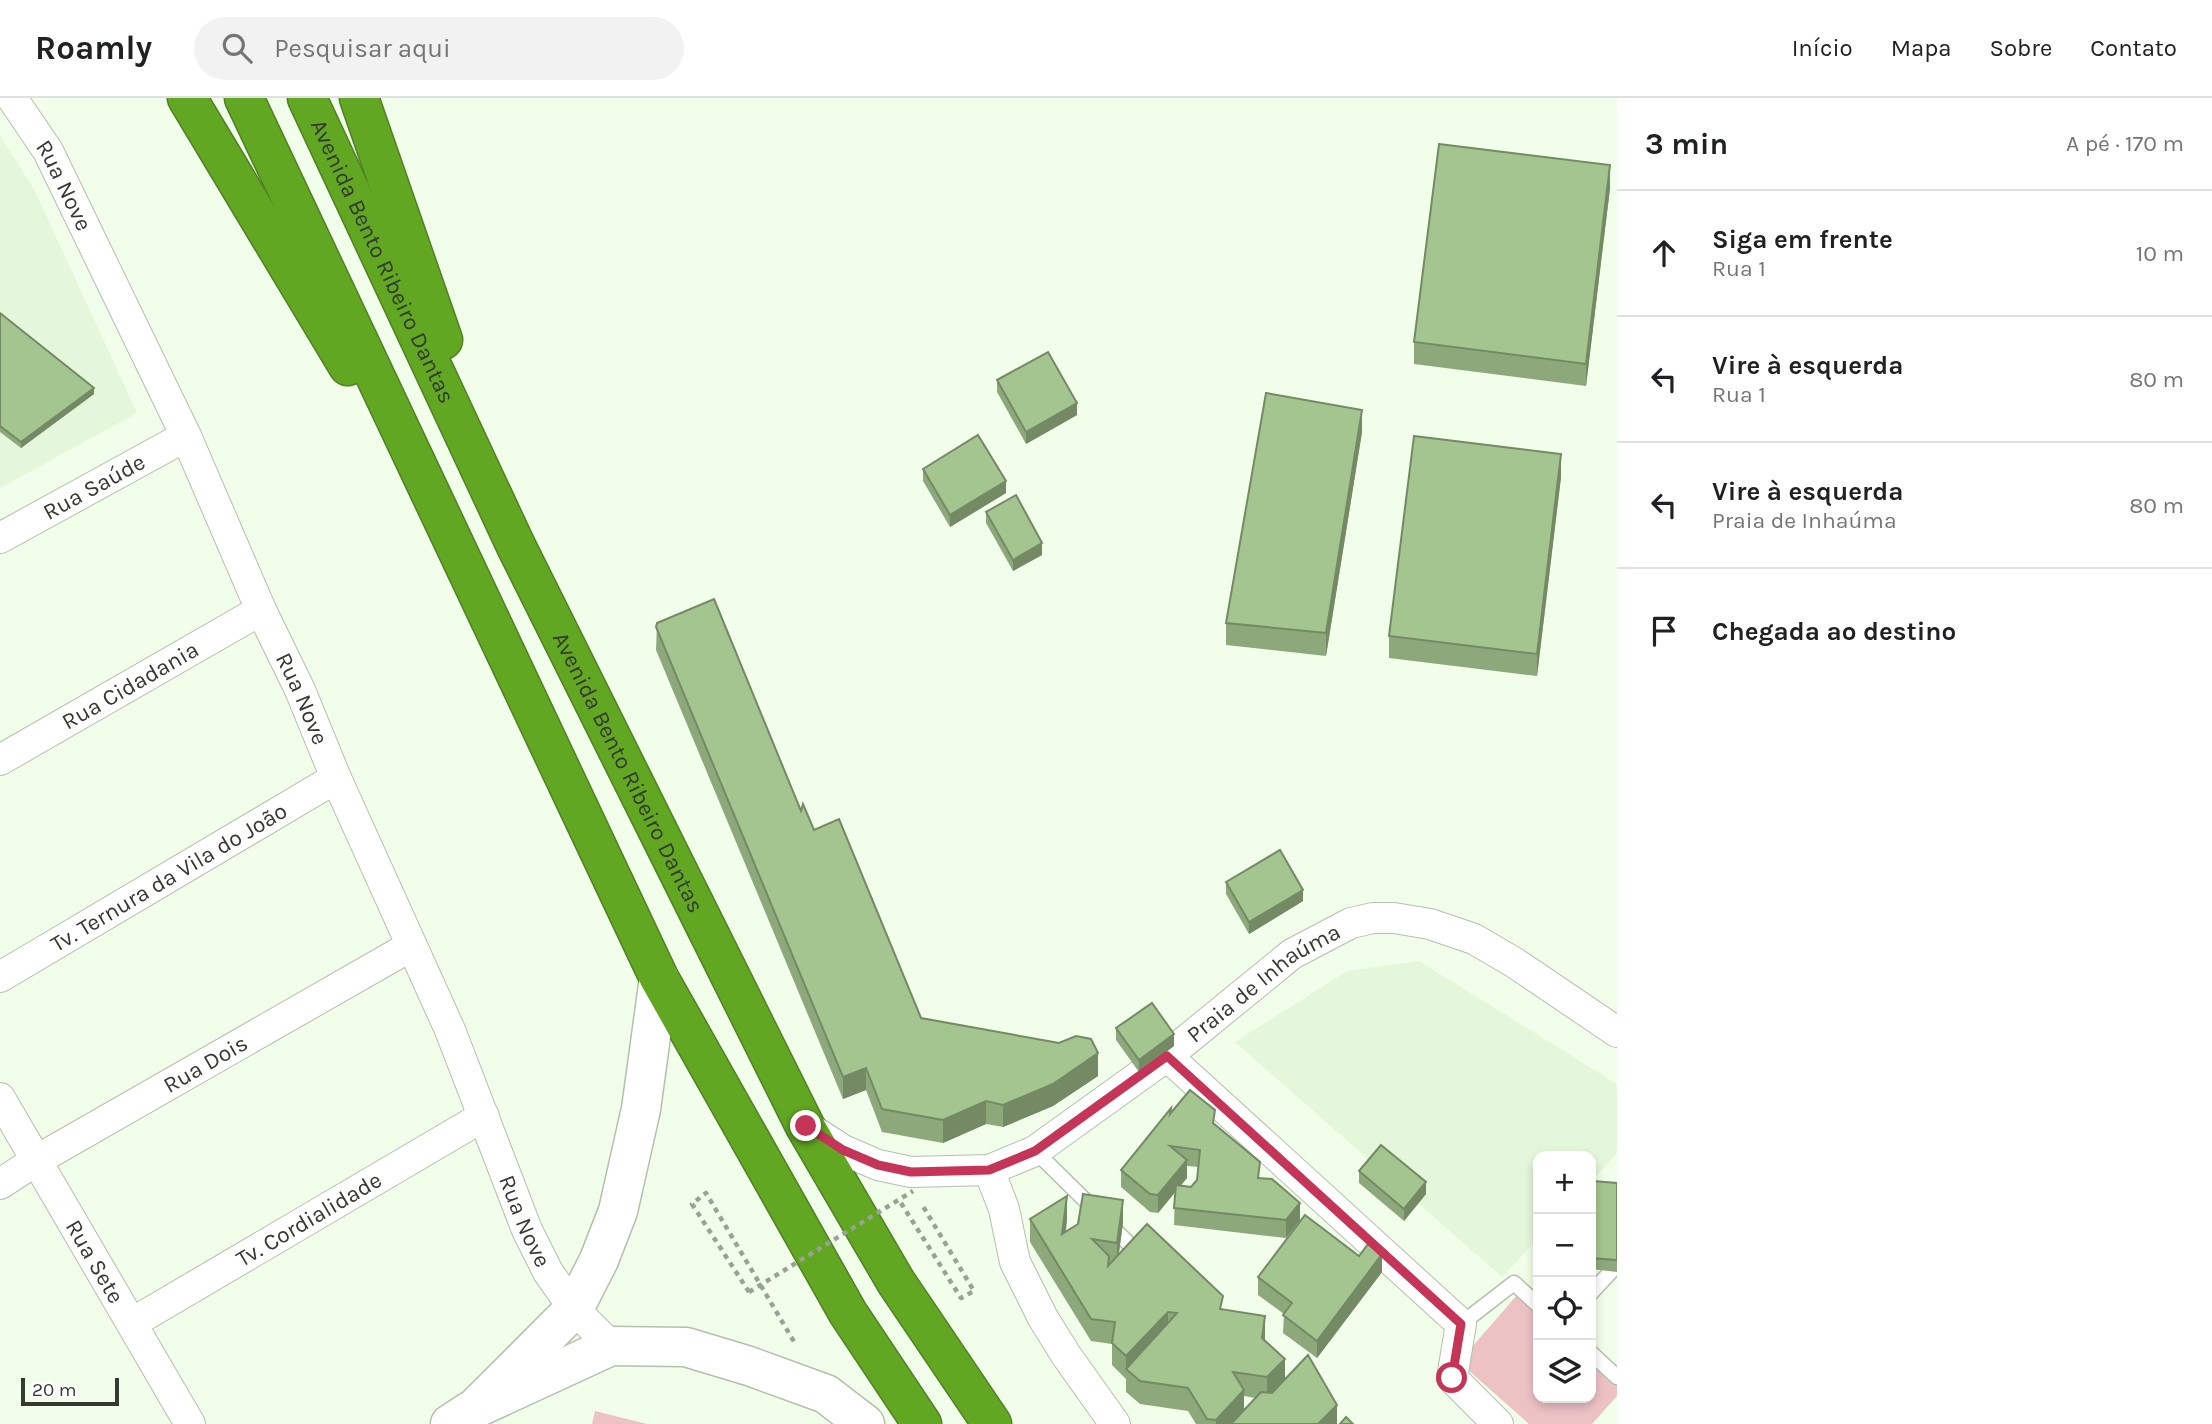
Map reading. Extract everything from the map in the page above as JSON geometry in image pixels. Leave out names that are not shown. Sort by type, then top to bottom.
[{"type":"highway","points":[[187,98],[337,352],[417,464]]},
{"type":"highway","points":[[244,98],[659,978],[848,1313],[922,1424]]},
{"type":"highway","name":"Avenida Bento Ribeiro Dantas","points":[[307,98],[516,546],[806,1126],[896,1282],[992,1424]]},
{"type":"highway","points":[[359,98],[516,546]]},
{"type":"street","name":"Rua Nove","points":[[12,98],[48,151],[186,436],[261,610],[300,690],[336,778],[450,1030],[527,1230],[548,1272],[574,1309],[611,1346]]},
{"type":"street","name":"Rua Saúde","points":[[0,538],[186,436]]},
{"type":"street","name":"Rua Cidadania","points":[[0,760],[261,610]]},
{"type":"street","name":"Tv. Ternura da Vila do João","points":[[0,977],[336,778]]},
{"type":"street","name":"Praia de Inhaúma","points":[[806,1126],[843,1150],[878,1165],[911,1172],[989,1170],[1035,1151],[1167,1056],[1292,954],[1351,923],[1373,918],[1394,918],[1430,924],[1474,939],[1515,963],[1617,1032]]},
{"type":"street","name":"Rua Dois","points":[[0,1184],[37,1160],[411,946]]},
{"type":"street","points":[[462,1417],[574,1309],[599,1260],[618,1211],[641,1109],[659,978]]},
{"type":"street","points":[[1167,1056],[1461,1324],[1452,1378],[1490,1421]]},
{"type":"street","name":"Rua Sete","points":[[0,1098],[190,1424]]},
{"type":"street","name":"Tv. Cordialidade","points":[[132,1323],[484,1116]]},
{"type":"street","points":[[989,1170],[1004,1209],[1015,1262],[1066,1354],[1115,1424]]},
{"type":"street","points":[[462,1417],[611,1346],[686,1347],[826,1394],[864,1424]]},
{"type":"lane","points":[[1035,1151],[1153,1268]]},
{"type":"lane","points":[[1596,1288],[1617,1265]]},
{"type":"lane","points":[[1461,1324],[1514,1283],[1533,1300]]},
{"type":"lane","points":[[1596,1358],[1617,1377]]},
{"type":"path","points":[[797,1346],[706,1193],[691,1204],[749,1292],[913,1191],[974,1291],[961,1298],[878,1165]]},
{"type":"shaded area","points":[[0,136],[34,189],[137,413],[0,488]]},
{"type":"shaded area","points":[[1419,961],[1617,1084],[1617,1153],[1596,1176],[1596,1151],[1533,1151],[1533,1244],[1502,1277],[1235,1042],[1347,971]]},
{"type":"shaded area","points":[[1517,1295],[1533,1309],[1533,1403],[1596,1403],[1596,1365],[1617,1384],[1617,1396],[1592,1424],[1529,1424],[1459,1362]]},
{"type":"shaded area","points":[[595,1411],[647,1424],[592,1424]]},
{"type":"building","points":[[1439,144],[1610,165],[1586,364],[1414,342]]},
{"type":"building","points":[[0,313],[94,388],[21,442],[0,426]]},
{"type":"building","points":[[1048,352],[1077,403],[1026,432],[997,380]]},
{"type":"building","points":[[1266,393],[1362,410],[1326,633],[1226,623]]},
{"type":"building","points":[[978,435],[1006,481],[950,515],[923,469]]},
{"type":"building","points":[[1414,436],[1561,454],[1537,654],[1389,636]]},
{"type":"building","points":[[1016,495],[1042,543],[1013,560],[986,512]]},
{"type":"building","points":[[714,599],[801,811],[803,804],[814,830],[839,819],[921,1018],[1059,1043],[1076,1036],[1091,1039],[1098,1053],[1053,1084],[1003,1105],[986,1101],[943,1120],[882,1109],[866,1068],[843,1077],[656,627],[657,623]]},
{"type":"building","points":[[1280,850],[1303,890],[1249,922],[1226,882]]},
{"type":"building","points":[[1152,1003],[1174,1034],[1139,1060],[1116,1028]]},
{"type":"building","points":[[1190,1090],[1215,1110],[1213,1123],[1260,1162],[1258,1178],[1272,1179],[1300,1203],[1286,1220],[1174,1208],[1176,1185],[1191,1187],[1197,1180],[1200,1150],[1170,1146],[1187,1160],[1158,1195],[1150,1194],[1121,1170],[1171,1108],[1170,1114]]},
{"type":"building","points":[[1381,1145],[1426,1182],[1404,1209],[1359,1171]]},
{"type":"building","points":[[1596,1181],[1617,1183],[1617,1260],[1596,1258]]},
{"type":"building","points":[[1083,1194],[1123,1200],[1117,1243],[1092,1239],[1109,1256],[1108,1266],[1147,1224],[1223,1296],[1220,1309],[1265,1316],[1262,1338],[1285,1359],[1267,1377],[1233,1372],[1244,1390],[1216,1420],[1207,1419],[1188,1388],[1140,1381],[1126,1369],[1177,1313],[1168,1312],[1126,1356],[1112,1343],[1115,1322],[1091,1319],[1030,1219],[1067,1196],[1062,1234],[1078,1224]]},
{"type":"building","points":[[1305,1215],[1359,1256],[1368,1244],[1382,1254],[1317,1341],[1283,1315],[1292,1303],[1258,1277]]},
{"type":"building","points":[[1308,1355],[1337,1405],[1318,1424],[1231,1424],[1261,1392],[1272,1393]]},
{"type":"building","points":[[1346,1417],[1353,1424],[1340,1424]]},
{"type":"route","points":[[806,1126],[843,1150],[878,1165],[911,1172],[989,1170],[1035,1151],[1167,1056],[1461,1324],[1452,1378]]}]
